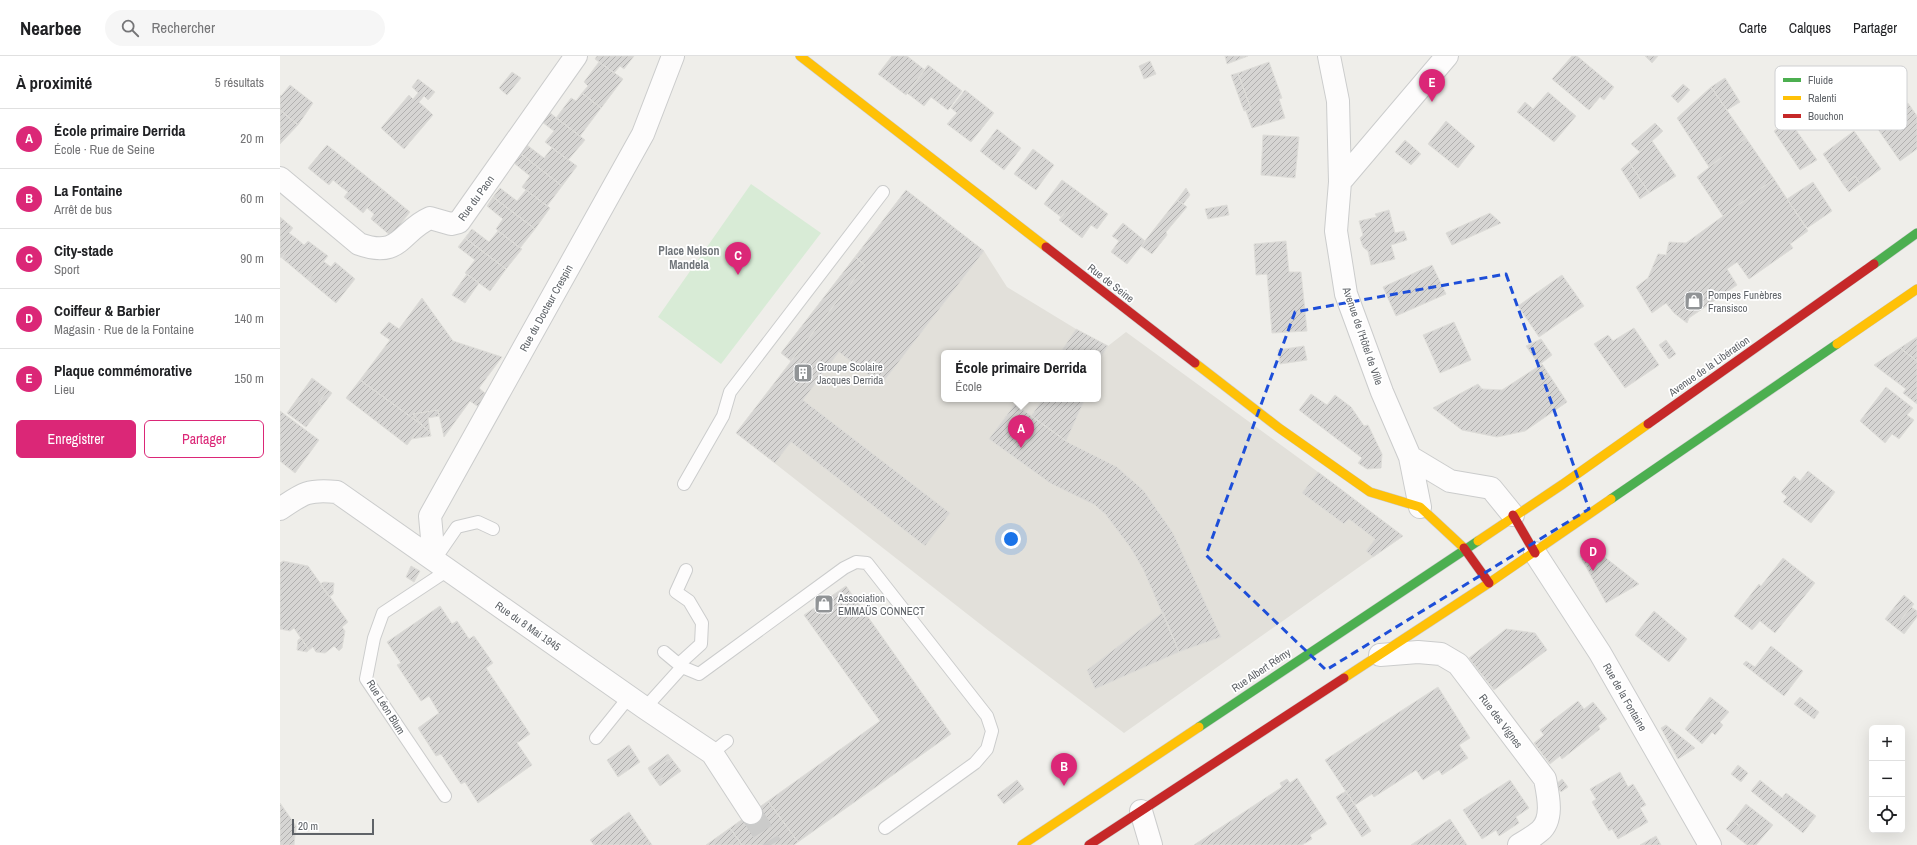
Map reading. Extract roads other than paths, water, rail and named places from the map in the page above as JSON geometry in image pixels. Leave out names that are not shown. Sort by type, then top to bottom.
[{"type":"main road","name":"Rue de Seine","points":[[800,56],[1279,428],[1370,492],[1420,507]]},
{"type":"main road","name":"Avenue de la Libération","points":[[1513,515],[1584,469],[1917,233]]},
{"type":"main road","points":[[1089,845],[1535,553],[1917,289]]},
{"type":"main road","points":[[1420,507],[1464,548],[1490,583]]},
{"type":"main road","points":[[1513,515],[1535,553]]},
{"type":"main road","name":"Rue Albert Rémy","points":[[1022,845],[1513,515]]},
{"type":"street","name":"Rue du Paon","points":[[280,178],[359,244],[370,248],[392,248],[421,222],[430,218],[451,224],[459,222],[576,56]]},
{"type":"street","name":"Rue du Docteur Crespin","points":[[441,565],[430,516],[643,134],[672,56]]},
{"type":"street","name":"Avenue de l'Hôtel de Ville","points":[[1329,56],[1338,101],[1340,182],[1336,231],[1346,294],[1382,392],[1410,457],[1420,507]]},
{"type":"street","points":[[1340,182],[1447,56]]},
{"type":"street","points":[[1410,457],[1450,480],[1491,488],[1513,515]]},
{"type":"street","name":"Rue du 8 Mai 1945","points":[[280,509],[301,495],[319,490],[337,492],[637,702],[719,747],[751,813]]},
{"type":"street","name":"Rue de la Fontaine","points":[[1535,553],[1600,653],[1710,845]]},
{"type":"street","name":"Rue des Vignes","points":[[1380,655],[1418,652],[1441,654],[1458,664],[1545,779],[1548,796],[1548,817],[1541,830],[1519,845]]},
{"type":"street","points":[[1141,811],[1152,845]]},
{"type":"lane","points":[[684,484],[723,416],[730,392],[883,192]]},
{"type":"lane","points":[[441,565],[457,527],[478,522],[493,529]]},
{"type":"lane","points":[[664,652],[681,666],[699,674],[844,568],[856,562],[867,564],[987,716],[992,731],[987,749],[975,763],[885,828]]},
{"type":"lane","name":"Rue Léon Blum","points":[[441,565],[383,613],[374,638],[366,679],[445,796]]},
{"type":"lane","points":[[596,738],[681,666],[701,644],[702,623],[689,601],[676,592],[686,570]]},
{"type":"tunnel","points":[[751,813],[771,845]]},
{"type":"place","name":"Plaque commémorative","points":[[1432,102]]},
{"type":"place","name":"City-stade","points":[[738,275]]},
{"type":"place","name":"Pompes Funèbres Fransisco","points":[[1694,301]]},
{"type":"place","name":"Groupe Scolaire Jacques Derrida","points":[[803,373]]},
{"type":"place","name":"École primaire Derrida","points":[[1021,448]]},
{"type":"place","name":"Coiffeur & Barbier","points":[[1593,571]]},
{"type":"place","name":"Association EMMAÜS CONNECT","points":[[824,604]]},
{"type":"place","name":"La Fontaine","points":[[1064,786]]},
{"type":"district","name":"Place Nelson Mandela","points":[[689,258]]}]
